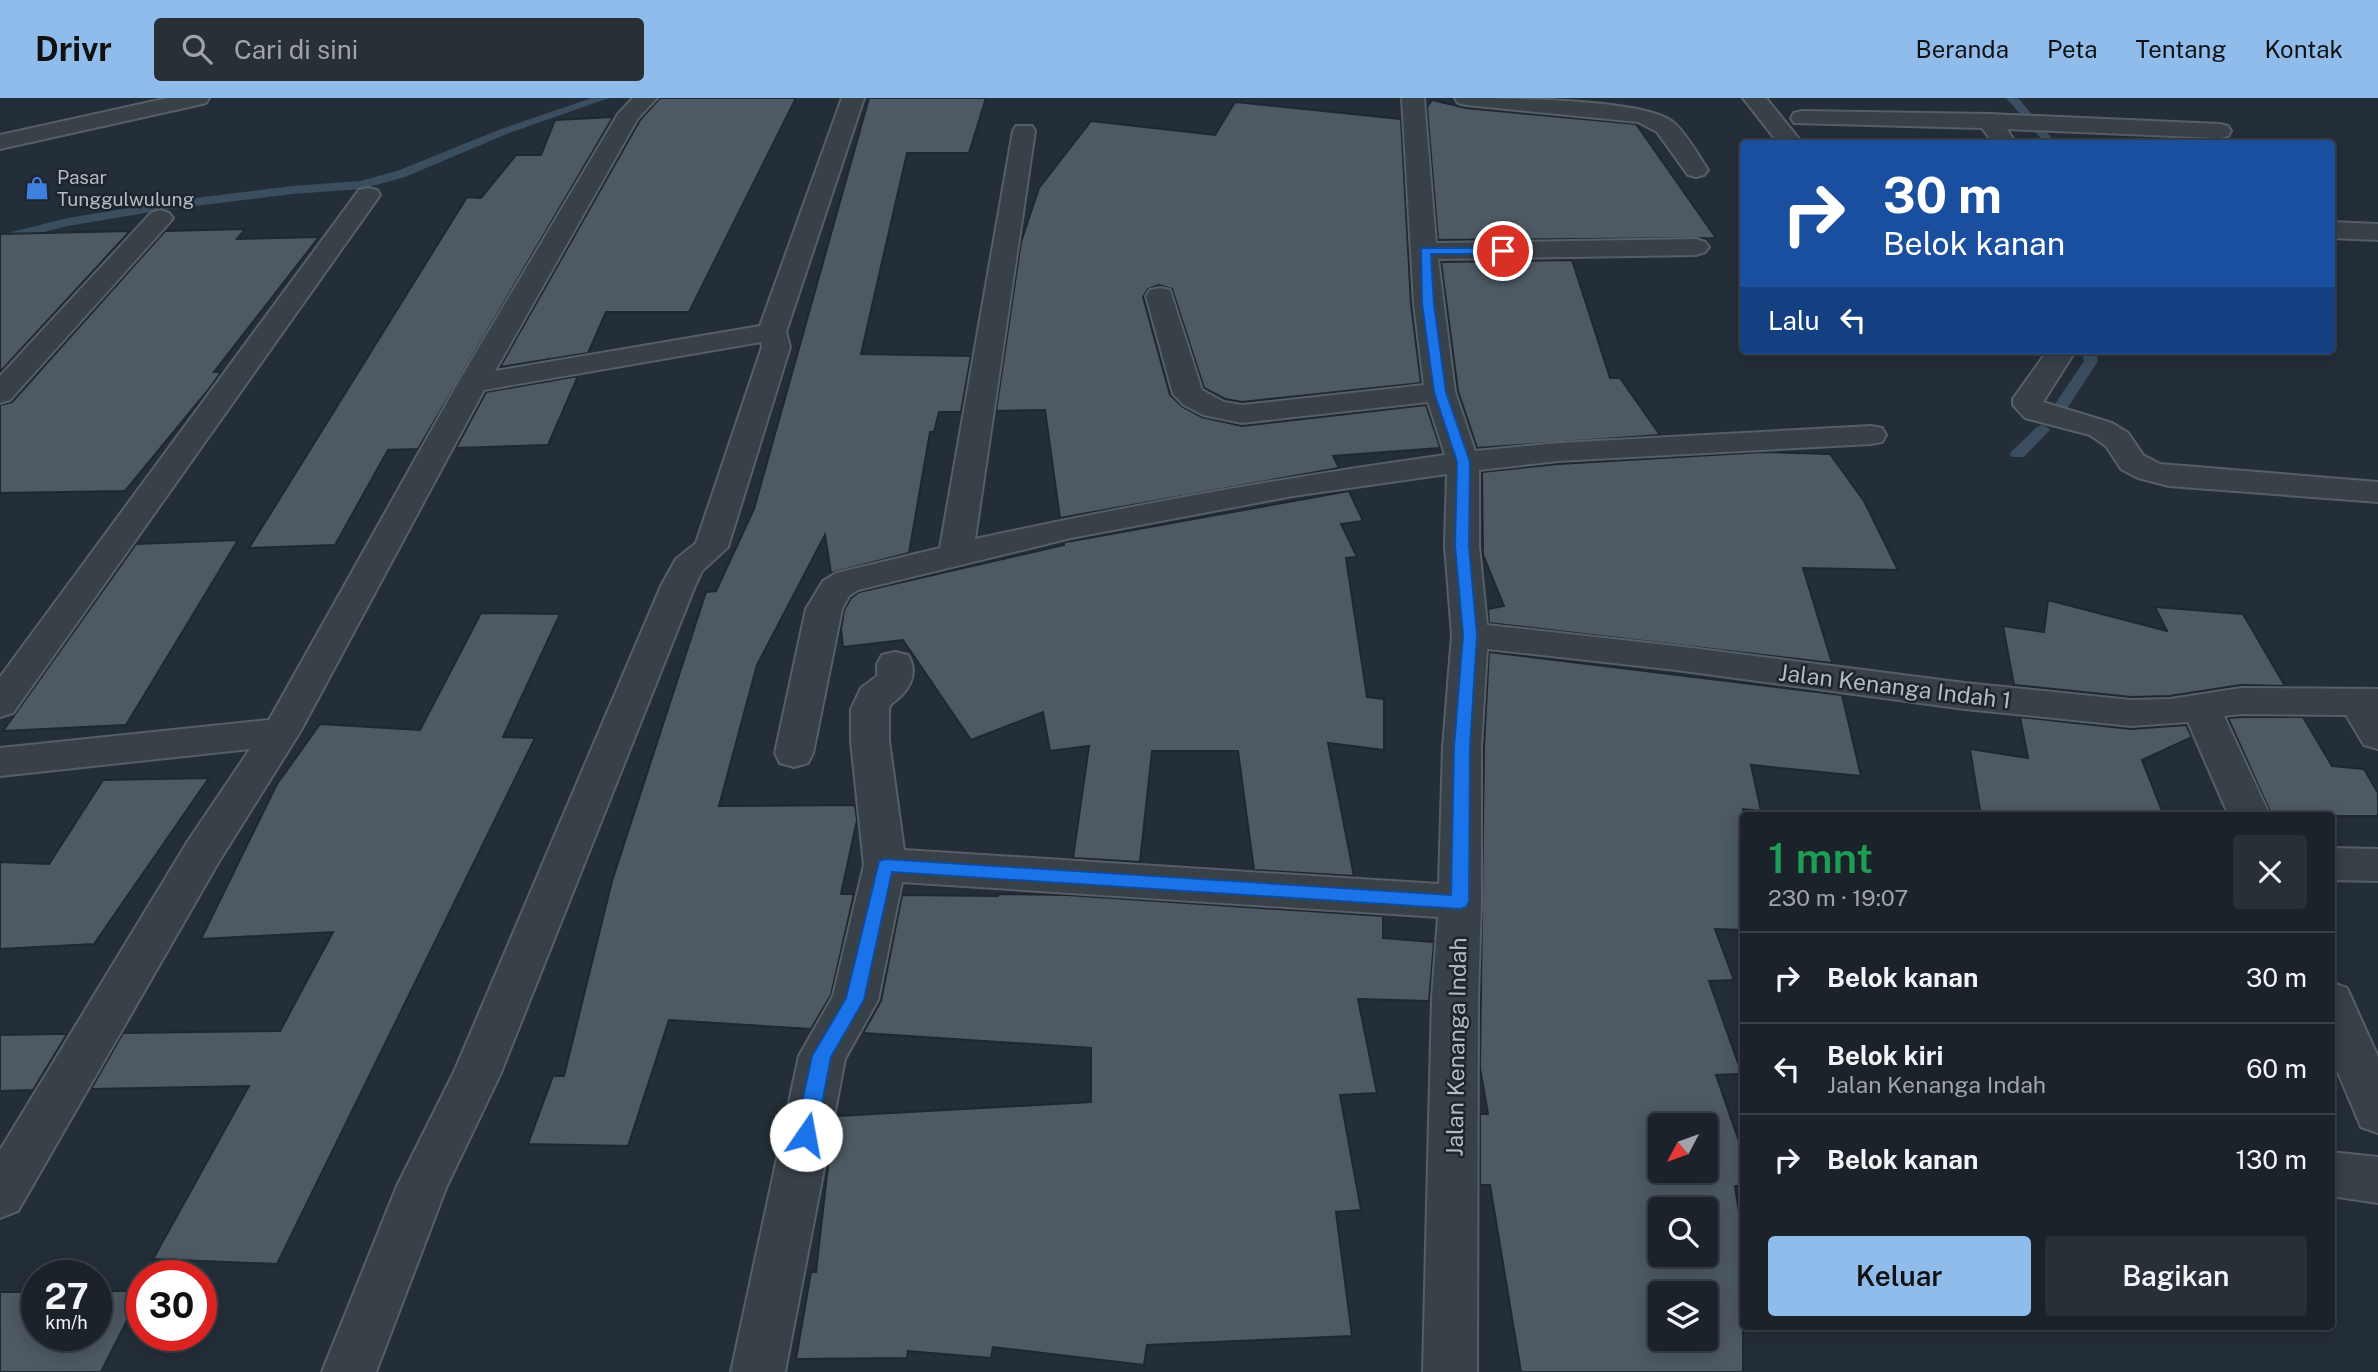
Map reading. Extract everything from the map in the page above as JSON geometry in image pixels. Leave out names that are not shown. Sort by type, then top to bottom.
[{"type":"street","points":[[0,142],[198,98]]},
{"type":"street","points":[[0,1195],[203,852],[281,732],[473,383],[629,114],[646,98]]},
{"type":"street","points":[[349,1372],[422,1186],[476,1075],[678,586],[688,566],[711,547],[776,347],[772,332],[853,98]]},
{"type":"street","name":"Jalan Kenanga Indah","points":[[1413,98],[1428,304],[1440,392],[1463,462],[1462,546],[1470,635],[1462,747],[1460,902],[1455,998],[1450,1372]]},
{"type":"street","points":[[1466,98],[1643,116],[1665,127],[1696,170]]},
{"type":"street","points":[[1754,98],[1789,140]]},
{"type":"street","points":[[1802,118],[1989,121],[2220,131]]},
{"type":"street","points":[[1989,121],[2003,140]]},
{"type":"street","points":[[956,554],[1024,131]]},
{"type":"street","points":[[0,704],[368,195]]},
{"type":"street","points":[[0,394],[160,218]]},
{"type":"street","points":[[2335,230],[2378,232]]},
{"type":"street","points":[[1425,251],[1696,247]]},
{"type":"street","points":[[1160,296],[1188,394],[1201,405],[1217,412],[1242,414],[1440,392]]},
{"type":"street","points":[[473,383],[772,332]]},
{"type":"street","points":[[2059,354],[2028,399],[2028,405],[2036,412],[2101,429],[2117,440],[2132,462],[2150,471],[2169,476],[2378,492]]},
{"type":"street","points":[[794,753],[824,609],[835,589],[848,581],[873,577],[956,554],[1174,507],[1463,462],[1558,453],[1871,435]]},
{"type":"street","name":"Jalan Kenanga Indah 1","points":[[1470,635],[1676,658],[1965,696],[2131,713],[2171,712],[2241,701],[2368,701]]},
{"type":"street","points":[[758,1372],[822,1056],[855,1000],[885,865],[870,741],[870,709],[874,697],[887,689],[895,677],[895,664]]},
{"type":"street","points":[[2368,701],[2378,736]]},
{"type":"street","points":[[2200,706],[2248,812]]},
{"type":"street","points":[[0,762],[281,732]]},
{"type":"street","points":[[2335,864],[2378,864]]},
{"type":"street","points":[[885,865],[1460,902]]},
{"type":"street","points":[[2335,1010],[2378,1112]]},
{"type":"street","points":[[2335,1175],[2378,1180]]},
{"type":"building","points":[[660,98],[796,98],[689,312],[606,312],[588,353],[500,367],[640,120]]},
{"type":"building","points":[[869,98],[986,98],[969,153],[907,153],[861,354],[971,356],[961,412],[939,412],[934,432],[930,432],[909,553],[831,573],[825,535],[757,665],[719,806],[855,805],[857,820],[841,894],[854,894],[831,995],[811,1029],[669,1020],[628,1146],[528,1144],[553,1076],[564,1076],[612,881],[706,592],[716,591],[754,509]]},
{"type":"building","points":[[1432,100],[1466,108],[1636,124],[1716,238],[1438,240],[1427,107]]},
{"type":"building","points":[[1235,102],[1401,119],[1411,304],[1421,383],[1242,402],[1225,399],[1204,388],[1172,289],[1159,285],[1148,289],[1143,297],[1170,395],[1183,407],[1202,417],[1242,426],[1426,405],[1442,453],[1439,448],[1333,456],[1339,468],[1060,518],[1045,410],[996,411],[1021,242],[1039,188],[1091,121],[1215,135]]},
{"type":"building","points":[[613,117],[418,449],[388,450],[335,545],[249,548],[467,197],[481,198],[516,155],[541,155],[555,120]]},
{"type":"building","points":[[245,229],[237,239],[319,237],[214,372],[221,372],[209,389],[125,491],[0,493],[0,405],[12,402],[165,231]]},
{"type":"building","points":[[130,231],[0,372],[0,234]]},
{"type":"building","points":[[1572,260],[1610,378],[1620,378],[1660,435],[1477,448],[1458,391],[1441,262]]},
{"type":"building","points":[[578,376],[548,445],[456,448],[486,392]]},
{"type":"building","points":[[1764,452],[1830,454],[1864,501],[1898,570],[1803,568],[1832,663],[1489,623],[1488,609],[1504,606],[1483,555],[1482,472],[1558,464]]},
{"type":"building","points":[[1349,491],[1363,521],[1341,524],[1357,557],[1346,558],[1367,697],[1384,699],[1384,750],[1328,743],[1354,876],[1254,870],[1238,751],[1152,751],[1140,862],[1073,858],[1089,746],[1050,751],[1043,712],[971,740],[903,640],[843,647],[841,629],[844,610],[851,598],[859,592],[1064,545],[1064,542]]},
{"type":"building","points":[[238,540],[126,725],[3,731],[136,544]]},
{"type":"building","points":[[2048,600],[2167,631],[2155,607],[2243,614],[2285,686],[2241,685],[2170,696],[2131,697],[2014,685],[2003,626],[2044,632]]},
{"type":"building","points":[[481,613],[560,614],[503,737],[535,738],[277,1264],[153,1259],[249,1086],[91,1089],[123,1033],[280,1031],[333,932],[201,939],[277,784],[320,724],[420,730]]},
{"type":"building","points":[[1489,652],[1842,695],[1861,776],[1751,765],[1761,811],[1743,809],[1743,812],[1740,812],[1740,930],[1715,929],[1734,980],[1709,981],[1740,1068],[1740,1074],[1716,1075],[1740,1144],[1740,1185],[1735,1186],[1740,1219],[1740,1330],[1743,1330],[1743,1372],[1521,1372],[1490,1185],[1480,1185],[1480,1114],[1488,1114],[1480,1068],[1484,747]]},
{"type":"building","points":[[2020,717],[2131,729],[2186,725],[2192,737],[2142,760],[2162,812],[1980,812],[1970,749],[2028,758]]},
{"type":"building","points":[[2303,717],[2332,766],[2364,769],[2378,793],[2378,816],[2335,816],[2335,812],[2270,812],[2228,718]]},
{"type":"building","points":[[209,778],[94,944],[0,949],[0,862],[49,864],[103,780]]},
{"type":"building","points":[[902,895],[1067,895],[1383,916],[1383,938],[1434,942],[1429,1001],[1358,999],[1377,1093],[1340,1095],[1361,1210],[1336,1212],[1352,1336],[1147,1345],[1144,1365],[993,1347],[991,1358],[908,1351],[907,1358],[796,1359],[811,1272],[816,1272],[829,1157],[837,1116],[1091,1102],[1091,1048],[863,1033],[881,1001]]},
{"type":"building","points":[[67,1034],[33,1090],[0,1091],[0,1035]]},
{"type":"building","points":[[112,1291],[126,1291],[126,1323],[112,1350]]},
{"type":"building","points":[[0,1292],[21,1292],[21,1351],[112,1351],[101,1372],[0,1372]]},
{"type":"waterway","points":[[0,239],[68,222],[163,206],[292,190],[361,185],[401,174],[505,131],[603,98]]},
{"type":"waterway","points":[[2012,98],[2025,113]]},
{"type":"waterway","points":[[2039,129],[2048,140]]},
{"type":"waterway","points":[[2061,407],[2091,361],[2089,354]]},
{"type":"waterway","points":[[2018,454],[2042,430]]},
{"type":"place","name":"Pasar Tunggulwulung","points":[[37,188]]},
{"type":"route","points":[[806,1135],[822,1056],[855,1000],[885,865],[1460,902],[1462,747],[1470,635],[1462,546],[1463,462],[1440,392],[1428,304],[1425,251],[1503,251]]}]
